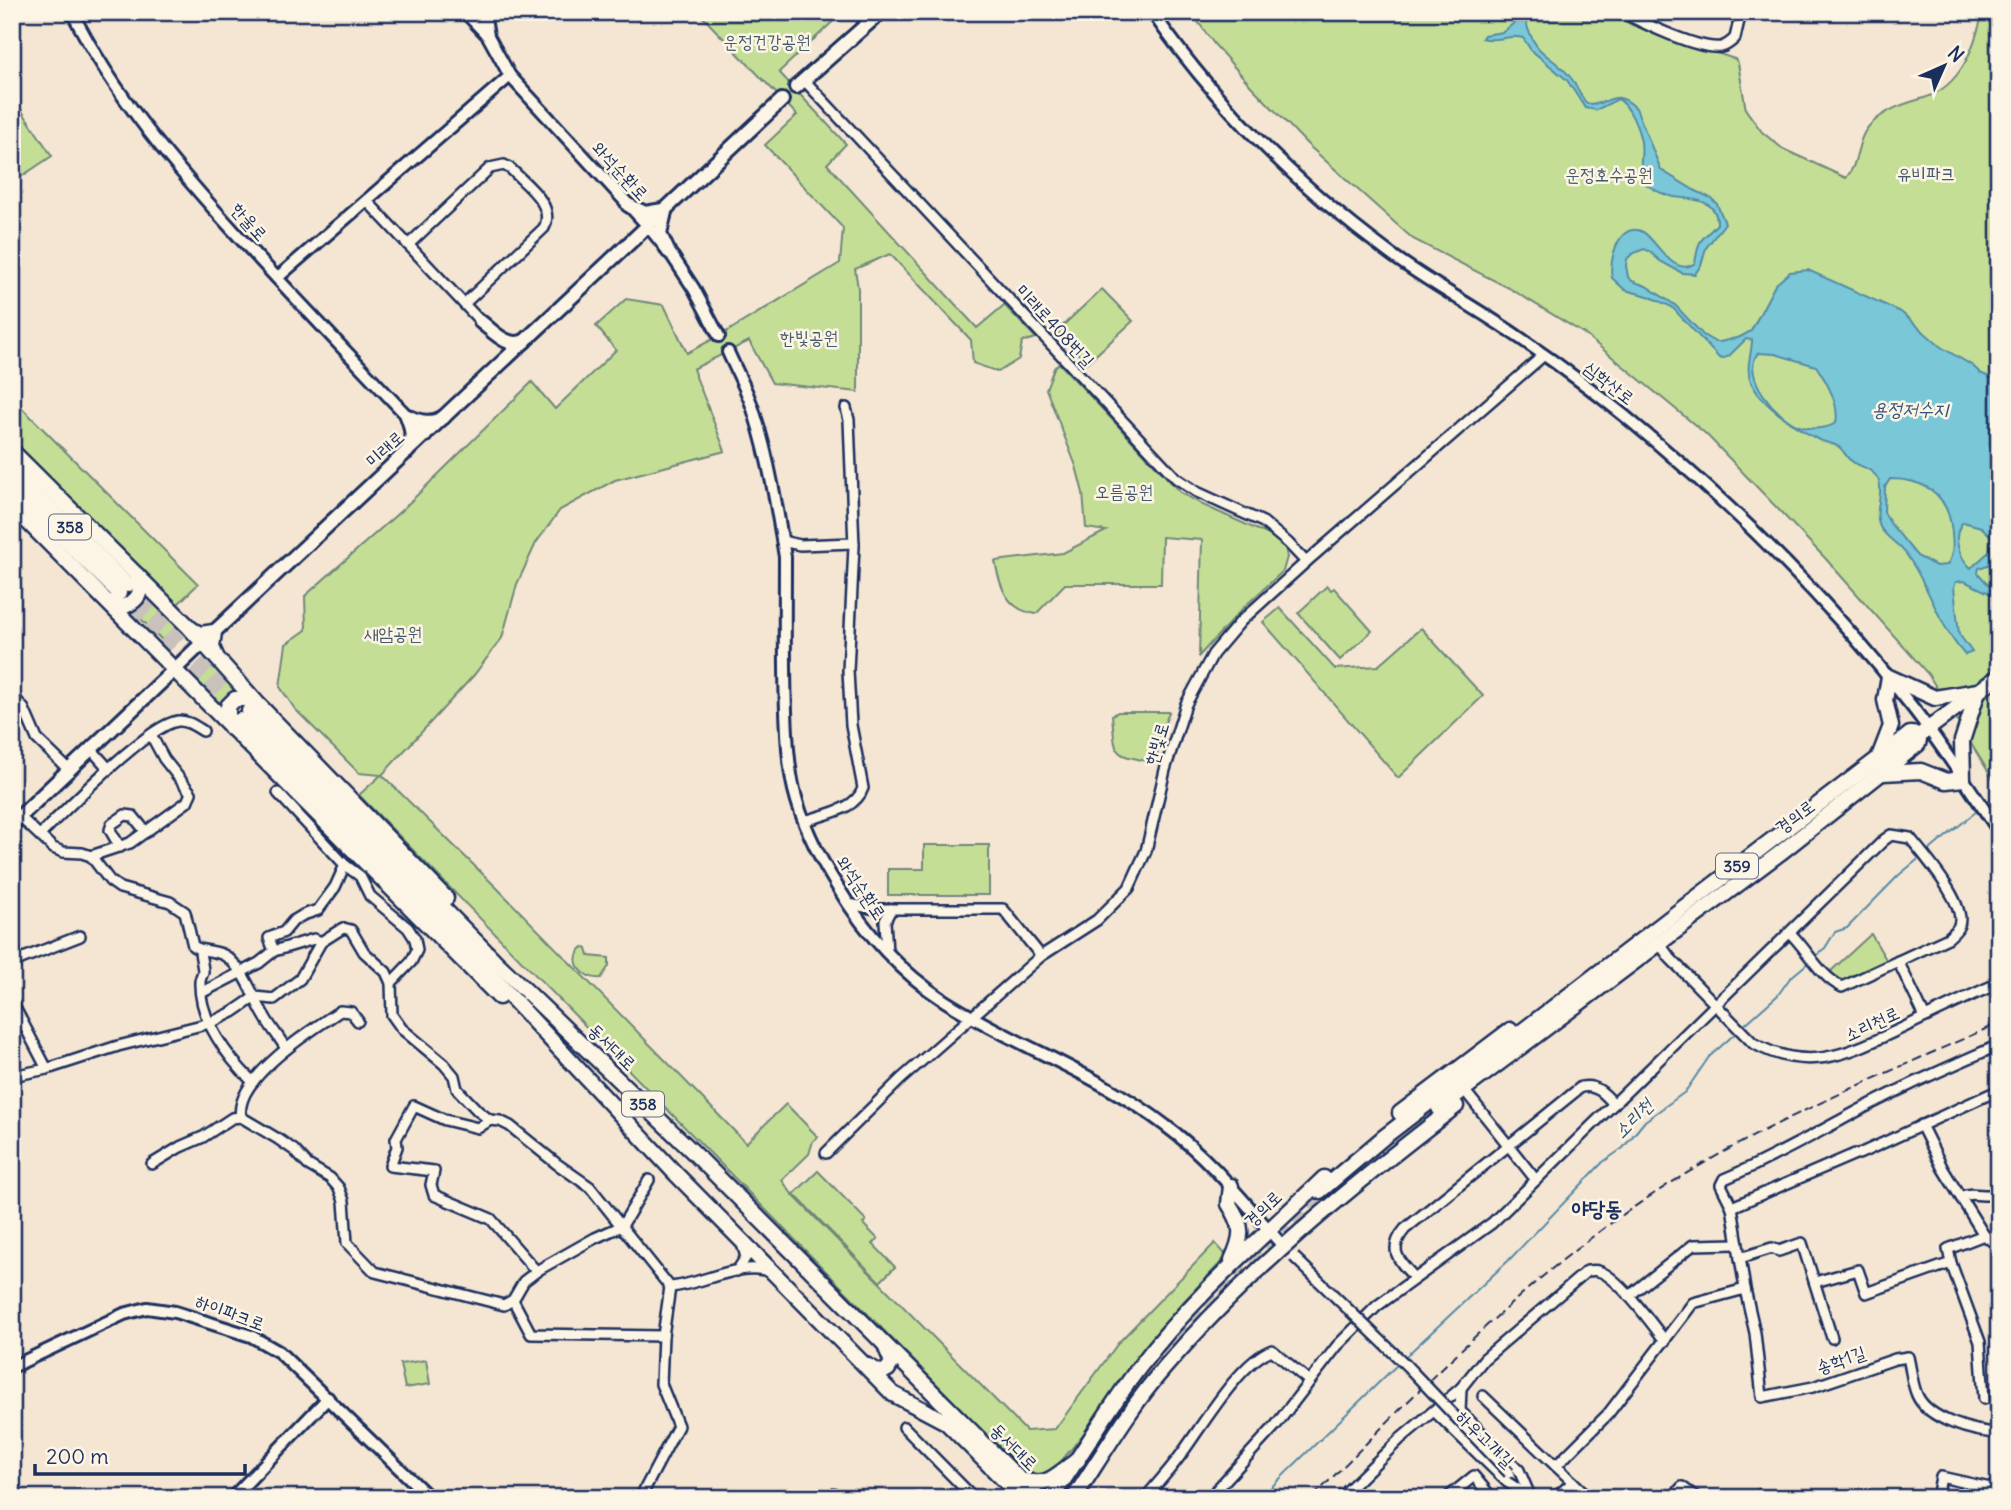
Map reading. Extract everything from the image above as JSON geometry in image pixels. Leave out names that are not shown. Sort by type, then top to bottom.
[{"type":"main road","points":[[800,84],[881,12]]},
{"type":"main road","name":"미래로","points":[[16,820],[782,100]]},
{"type":"main road","points":[[628,205],[645,214],[660,212],[669,206]]},
{"type":"main road","points":[[626,246],[631,239],[634,223],[628,205]]},
{"type":"main road","points":[[668,251],[660,234],[663,214],[669,206]]},
{"type":"main road","points":[[626,246],[635,241],[651,240],[668,251]]},
{"type":"main road","points":[[481,322],[508,342],[519,344],[531,336]]},
{"type":"main road","points":[[481,322],[500,350],[501,361],[494,372]]},
{"type":"main road","points":[[407,415],[423,422],[432,422],[447,415]]},
{"type":"main road","points":[[404,456],[412,441],[407,415]]},
{"type":"main road","points":[[12,451],[123,589],[176,669],[244,715]]},
{"type":"main road","name":"358","points":[[12,470],[123,589]]},
{"type":"main road","name":"358","points":[[12,488],[123,589]]},
{"type":"main road","points":[[12,506],[123,589],[200,634],[214,632],[212,647],[244,715]]},
{"type":"main road","points":[[189,627],[219,660]]},
{"type":"main road","name":"경의로","points":[[1074,1498],[1163,1369],[1210,1318],[1289,1252],[1322,1196],[1383,1126],[1530,1015],[1557,1004],[1881,766],[1919,744],[1924,732],[1999,676]]},
{"type":"main road","points":[[1889,677],[1935,698],[1978,691],[1962,741],[1966,784],[1946,781],[1921,771],[1881,766],[1881,748],[1886,743],[1891,726],[1885,700],[1889,677]]},
{"type":"main road","name":"동서대로","points":[[244,715],[693,1152],[877,1337],[1020,1492]]},
{"type":"main road","name":"동서대로","points":[[244,715],[674,1172],[893,1394],[946,1422],[1020,1492],[1038,1498]]},
{"type":"main road","name":"경의로","points":[[1322,1196],[1780,853],[1881,766]]},
{"type":"main road","name":"경의로","points":[[1051,1498],[1137,1370],[1195,1302],[1269,1230],[1403,1146],[1511,1065],[1551,1024]]},
{"type":"main road","points":[[1230,1268],[1242,1238],[1236,1214],[1229,1204],[1231,1186]]},
{"type":"main road","points":[[856,1356],[873,1370],[881,1373],[888,1369],[892,1362],[890,1352],[877,1337]]},
{"type":"main road","points":[[1020,1492],[1056,1477],[1064,1468],[1078,1460]]},
{"type":"main road","points":[[1080,1498],[1090,1483],[1091,1472]]},
{"type":"street","name":"한울로","points":[[72,12],[93,51],[134,114],[185,177],[426,436]]},
{"type":"street","points":[[466,12],[488,36]]},
{"type":"street","points":[[484,12],[488,36]]},
{"type":"street","name":"심학산로","points":[[1152,12],[1195,72],[1222,104],[1276,160],[1319,199],[1392,255],[1544,355],[1657,443],[1772,549],[1889,677],[1924,732],[1999,831]]},
{"type":"street","points":[[1622,12],[1659,30],[1702,45],[1721,47],[1735,38],[1741,12]]},
{"type":"street","name":"와석순환로","points":[[488,36],[510,76],[668,251],[694,289],[719,336]]},
{"type":"street","points":[[277,278],[510,76]]},
{"type":"street","name":"미래로408번길","points":[[800,84],[1176,478],[1197,492],[1263,522],[1306,562]]},
{"type":"street","points":[[408,245],[489,168],[504,165],[511,169],[546,206],[548,221],[544,228],[464,304]]},
{"type":"street","points":[[367,201],[481,322]]},
{"type":"street","name":"와석순환로","points":[[728,352],[754,409],[769,463],[785,557],[785,683],[788,747],[794,790],[822,861],[848,904],[887,952],[935,993],[1157,1119],[1208,1161],[1289,1252]]},
{"type":"street","name":"한빛로","points":[[826,1153],[901,1079],[1041,956],[1097,920],[1129,888],[1146,850],[1165,771],[1186,704],[1213,654],[1241,621],[1306,562],[1544,355]]},
{"type":"street","points":[[805,821],[853,804],[861,796],[863,788],[851,725],[848,671],[854,542],[849,419],[846,408]]},
{"type":"street","points":[[782,541],[800,545],[854,542]]},
{"type":"street","points":[[12,695],[24,709],[37,738],[70,771]]},
{"type":"street","points":[[40,835],[109,769],[151,735],[178,721],[192,724],[202,731]]},
{"type":"street","points":[[91,856],[120,847],[187,802],[191,793],[164,759],[151,735]]},
{"type":"street","points":[[92,750],[109,769]]},
{"type":"street","points":[[278,793],[345,865],[360,876],[370,896],[408,928],[415,939],[417,950],[411,962],[391,983]]},
{"type":"street","points":[[120,847],[110,830],[112,824],[125,815],[133,816],[146,832]]},
{"type":"street","points":[[16,820],[40,835],[53,848],[91,856],[110,881],[120,888],[170,902],[185,912],[192,946],[200,950],[216,950],[229,958],[242,972],[254,998],[286,1049]]},
{"type":"street","points":[[1209,1498],[1253,1452],[1337,1346],[1377,1306],[1492,1223],[1714,1004],[1794,937],[1884,840],[1891,835],[1910,838],[1938,873],[1960,912],[1960,924],[1948,938],[1842,986],[1826,975],[1794,937]]},
{"type":"street","points":[[274,951],[269,938],[284,932],[293,921],[303,915],[318,910],[335,887],[345,865]]},
{"type":"street","points":[[848,904],[891,909],[1003,909],[1041,956]]},
{"type":"street","points":[[887,952],[885,921],[891,909]]},
{"type":"street","points":[[12,1076],[47,1069],[118,1046],[210,1023],[254,998],[274,999],[300,979],[321,942],[343,928],[351,930],[364,952],[382,965],[391,983],[392,1014],[402,1029],[436,1055],[454,1076],[457,1089],[490,1120],[510,1126],[557,1164],[590,1186],[670,1287],[663,1336],[662,1384],[678,1426],[640,1498]]},
{"type":"street","points":[[12,966],[20,959],[80,936]]},
{"type":"street","points":[[201,993],[242,972],[274,951],[314,939],[321,942]]},
{"type":"street","points":[[1659,943],[1714,1004]]},
{"type":"street","points":[[200,950],[203,971],[201,993],[210,1023],[228,1054],[253,1082]]},
{"type":"street","points":[[1898,961],[1924,1017]]},
{"type":"street","name":"소리천로","points":[[1714,1004],[1753,1043],[1785,1056],[1801,1059],[1829,1058],[1858,1049],[1999,983]]},
{"type":"street","points":[[12,1002],[47,1069]]},
{"type":"street","points":[[241,1117],[240,1110],[253,1082],[286,1049],[340,1010],[351,1012],[358,1021]]},
{"type":"street","name":"송학1길","points":[[1999,1045],[1843,1119],[1824,1132],[1724,1179],[1721,1185],[1732,1207],[1755,1333],[1762,1397],[1813,1387],[1908,1357],[1917,1396],[1931,1411],[1963,1427],[1999,1433]]},
{"type":"street","points":[[1415,1277],[1400,1261],[1396,1245],[1398,1237],[1581,1087],[1590,1085],[1598,1089],[1614,1104]]},
{"type":"street","points":[[1732,1207],[1999,1090]]},
{"type":"street","points":[[1469,1096],[1536,1180]]},
{"type":"street","points":[[490,1120],[478,1128],[445,1120],[414,1106],[396,1139],[397,1147],[390,1166],[434,1171],[431,1185],[434,1195],[491,1219],[537,1272]]},
{"type":"street","points":[[152,1164],[232,1118],[241,1117],[294,1150],[308,1166],[330,1178],[339,1188],[344,1201],[347,1243],[375,1272],[503,1305],[513,1300],[524,1281],[537,1272],[595,1238],[622,1226],[649,1180]]},
{"type":"street","points":[[1921,1125],[1943,1169],[1983,1235],[1999,1244]]},
{"type":"street","points":[[1961,1196],[1992,1196],[1999,1193]]},
{"type":"street","points":[[733,1232],[745,1251],[743,1264],[737,1271]]},
{"type":"street","points":[[1983,1235],[1948,1249],[1980,1342],[1984,1399]]},
{"type":"street","name":"송학1길","points":[[1740,1258],[1772,1248],[1779,1251],[1802,1243],[1832,1338]]},
{"type":"street","points":[[1629,1296],[1693,1245],[1737,1244]]},
{"type":"street","name":"하우고개길","points":[[1289,1252],[1407,1366],[1530,1497]]},
{"type":"street","points":[[1815,1282],[1858,1270],[1866,1293],[1951,1264]]},
{"type":"street","points":[[670,1287],[758,1268],[778,1278]]},
{"type":"street","points":[[1445,1403],[1484,1359],[1587,1271],[1598,1270],[1604,1273],[1629,1296],[1665,1341]]},
{"type":"street","points":[[1556,1466],[1608,1414],[1693,1303],[1745,1289]]},
{"type":"street","points":[[513,1300],[531,1334],[663,1336]]},
{"type":"street","name":"하이파크로","points":[[12,1367],[124,1314],[147,1308],[164,1310],[259,1340],[279,1352],[430,1498]]},
{"type":"street","points":[[1145,1498],[1179,1458],[1228,1390],[1263,1353],[1272,1350],[1278,1353],[1309,1381]]},
{"type":"street","points":[[1460,1412],[1461,1388]]},
{"type":"street","points":[[1483,1396],[1590,1498]]},
{"type":"street","points":[[232,1498],[328,1398]]},
{"type":"street","name":"하우고개길","points":[[1445,1403],[1455,1405],[1519,1470],[1530,1497],[1507,1482],[1434,1411],[1445,1403]]},
{"type":"street","points":[[1340,1498],[1434,1411]]},
{"type":"street","points":[[904,1427],[974,1498]]},
{"type":"street","points":[[1447,1498],[1474,1476],[1492,1498]]},
{"type":"street","points":[[1937,1498],[1941,1477],[1990,1488],[1987,1498]]},
{"type":"street","points":[[1555,1498],[1573,1482]]},
{"type":"street","points":[[1672,1498],[1682,1487],[1697,1498]]},
{"type":"street","points":[[828,1498],[834,1494],[850,1498]]},
{"type":"green space","points":[[698,12],[843,12],[779,72],[846,144],[827,164],[977,328],[1004,305],[1036,338],[1022,342],[1019,359],[998,372],[973,363],[971,340],[890,254],[855,269],[858,288],[858,392],[772,383],[749,341],[693,369],[725,451],[615,480],[560,510],[536,543],[517,584],[502,638],[474,675],[382,775],[496,887],[746,1143],[786,1104],[818,1137],[813,1141],[809,1154],[782,1180],[792,1194],[1026,1431],[1055,1429],[1119,1342],[1215,1243],[1227,1256],[1185,1300],[1129,1367],[1091,1425],[1050,1475],[1028,1472],[1009,1458],[359,795],[381,775],[359,773],[295,709],[280,687],[286,644],[306,630],[305,596],[404,508],[532,382],[555,409],[616,350],[596,326],[626,299],[664,305],[687,353],[840,263],[843,228],[765,145],[797,115]]},
{"type":"green space","name":"운정호수공원","points":[[1191,12],[1609,12],[1632,25],[1735,59],[1746,110],[1762,132],[1783,149],[1846,178],[1854,165],[1862,137],[1871,124],[1889,111],[1924,98],[1948,84],[1964,64],[1983,12],[1999,12],[1999,789],[1928,674],[1825,558],[1706,434],[1583,333],[1509,288],[1413,239],[1308,145],[1214,44]]},
{"type":"green space","points":[[18,105],[52,156],[19,178],[12,167],[12,110]]},
{"type":"green space","points":[[1102,289],[1133,321],[1087,363],[1057,331]]},
{"type":"green space","name":"오름공원","points":[[1059,363],[1180,492],[1278,539],[1285,547],[1287,557],[1283,571],[1243,608],[1199,656],[1202,540],[1162,537],[1161,584],[1065,584],[1036,614],[1018,608],[1006,596],[995,561],[1063,553],[1106,531],[1086,528],[1083,493],[1076,466],[1046,389],[1054,368]]},
{"type":"green space","points":[[12,398],[198,584],[176,606],[12,442]]},
{"type":"green space","points":[[1327,586],[1331,590],[1334,588],[1372,631],[1340,660],[1298,613]]},
{"type":"green space","points":[[146,589],[181,627],[165,643],[132,610]]},
{"type":"green space","points":[[1280,608],[1335,669],[1378,666],[1421,628],[1483,696],[1398,778],[1263,622]]},
{"type":"green space","points":[[212,665],[238,692],[232,695],[222,714],[193,684]]},
{"type":"green space","points":[[1118,712],[1169,712],[1160,737],[1156,763],[1131,758],[1119,752],[1114,740],[1112,715]]},
{"type":"green space","points":[[924,845],[989,845],[989,895],[888,895],[888,869],[924,869]]},
{"type":"green space","points":[[1871,934],[1887,961],[1842,981],[1835,978],[1831,971]]},
{"type":"green space","points":[[583,947],[587,949],[589,956],[609,958],[609,966],[601,978],[588,976],[579,968],[578,952]]},
{"type":"green space","points":[[818,1171],[866,1220],[863,1224],[878,1239],[873,1244],[895,1267],[880,1282],[794,1194]]},
{"type":"green space","points":[[426,1360],[430,1384],[405,1388],[400,1364]]},
{"type":"water","name":"용정저수지","points":[[1520,18],[1526,22],[1535,43],[1571,78],[1586,103],[1600,103],[1616,98],[1628,101],[1636,108],[1661,170],[1717,204],[1725,223],[1706,248],[1695,274],[1682,273],[1644,249],[1632,254],[1627,259],[1626,266],[1628,277],[1632,281],[1646,286],[1675,305],[1703,335],[1720,342],[1751,331],[1775,285],[1790,272],[1808,270],[1901,312],[1941,347],[1980,373],[1999,381],[1999,561],[1979,568],[1978,573],[1994,591],[1991,594],[1964,581],[1956,582],[1954,587],[1959,634],[1972,652],[1965,655],[1956,644],[1914,566],[1903,550],[1880,527],[1880,488],[1876,476],[1870,470],[1852,462],[1839,447],[1819,440],[1791,423],[1771,408],[1756,391],[1749,371],[1752,340],[1746,339],[1729,356],[1719,358],[1672,307],[1648,296],[1625,290],[1612,278],[1614,253],[1617,244],[1627,232],[1643,232],[1672,262],[1687,267],[1695,263],[1701,240],[1717,224],[1716,216],[1709,205],[1703,202],[1666,195],[1643,182],[1640,137],[1633,118],[1622,102],[1618,99],[1596,110],[1585,108],[1567,80],[1531,50],[1523,38],[1482,38],[1484,35],[1503,32]],"holes":[[[1758,353],[1775,354],[1816,366],[1834,401],[1836,423],[1823,428],[1808,428],[1799,426],[1781,414],[1757,384],[1754,362]],[[1890,479],[1915,482],[1925,486],[1941,499],[1952,533],[1952,553],[1947,565],[1936,566],[1917,556],[1890,523],[1884,512],[1885,487]],[[1963,522],[1981,527],[1992,537],[1989,552],[1971,568],[1958,546],[1959,528]]]},
{"type":"waterway","name":"소리천","points":[[1985,804],[1999,793]]},
{"type":"waterway","name":"소리천","points":[[1926,853],[1978,810]]},
{"type":"waterway","name":"소리천","points":[[1815,957],[1825,948],[1835,932],[1847,928],[1899,875],[1922,856]]},
{"type":"waterway","name":"소리천","points":[[1742,1027],[1808,963]]},
{"type":"waterway","name":"소리천","points":[[1404,1358],[1508,1261],[1603,1162],[1623,1148],[1645,1121],[1685,1092],[1709,1057],[1738,1031]]},
{"type":"waterway","name":"소리천","points":[[1260,1498],[1400,1362]]},
{"type":"tunnel","points":[[476,12],[485,30]]},
{"type":"tunnel","points":[[127,585],[243,705]]},
{"type":"tunnel","points":[[119,593],[234,714]]},
{"type":"tunnel","points":[[1281,1239],[1326,1198]]},
{"type":"tunnel","points":[[1077,1472],[1166,1348],[1284,1226]]},
{"type":"railway","points":[[1312,1498],[1511,1303],[1597,1233],[1643,1201],[1685,1174],[1772,1126],[1999,1023]]},
{"type":"district","name":"야당동","points":[[1597,1209]]},
{"type":"park label","name":"운정건강공원","points":[[767,42]]},
{"type":"park label","name":"유비파크","points":[[1926,174]]},
{"type":"park label","name":"한빛공원","points":[[809,338]]},
{"type":"park label","name":"새암공원","points":[[393,634]]}]
